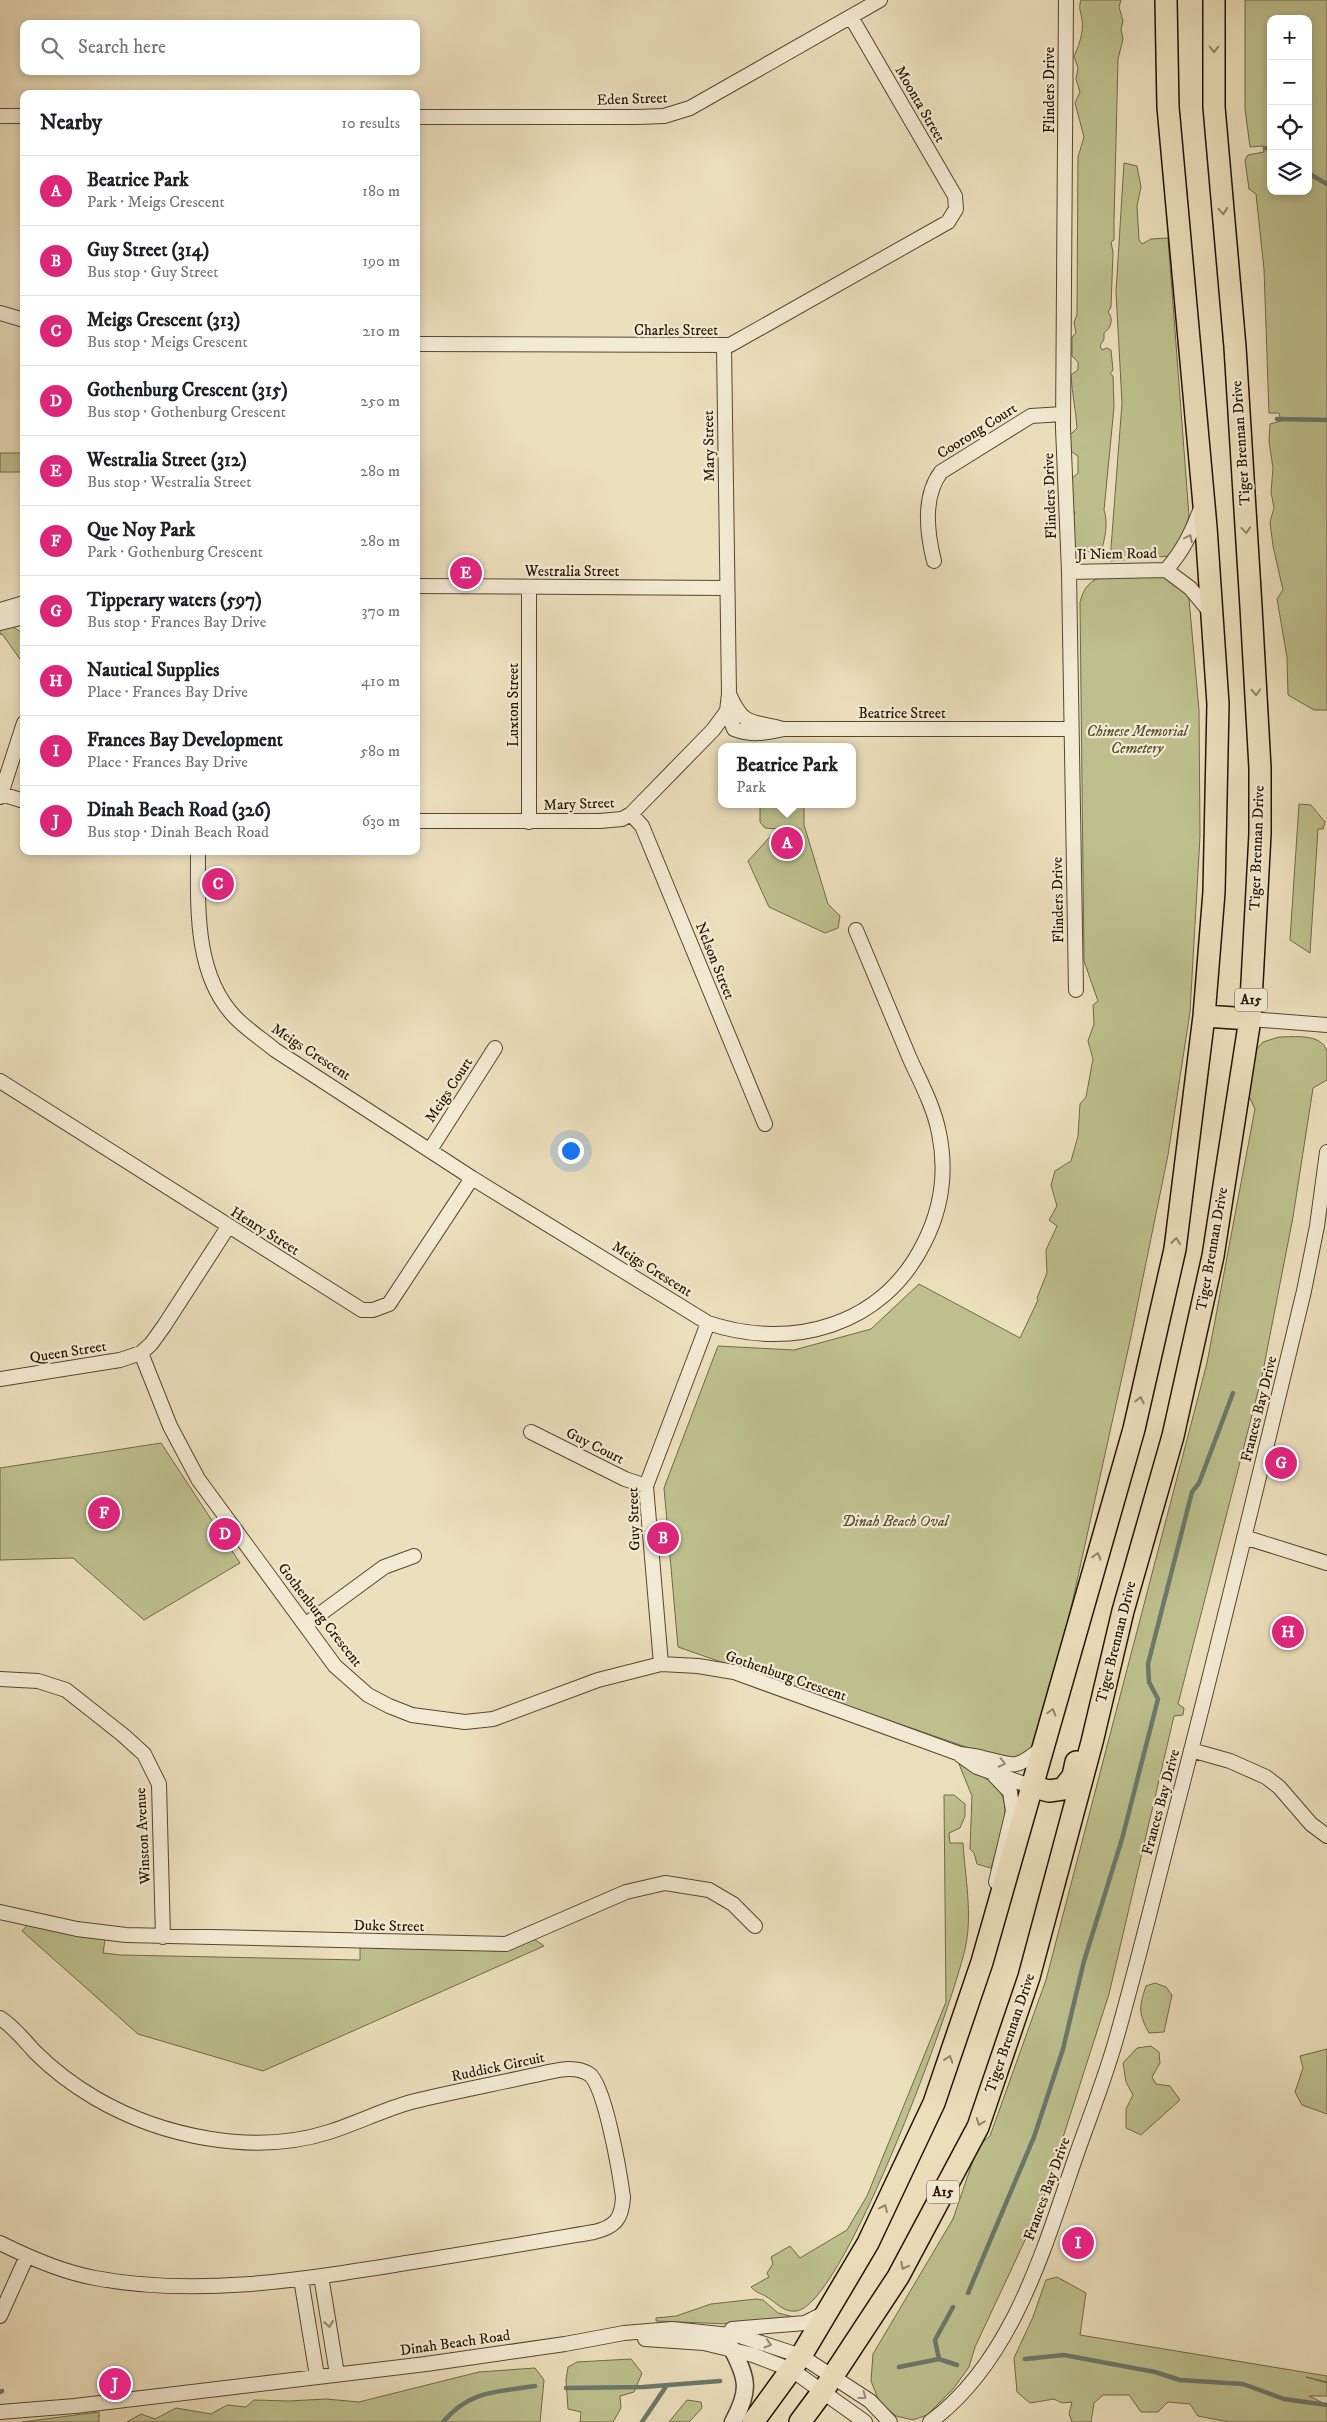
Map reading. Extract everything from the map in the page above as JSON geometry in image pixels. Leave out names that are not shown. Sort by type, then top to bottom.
[{"type":"main road","points":[[753,2422],[797,2363],[868,2243],[934,2103],[982,1962],[1030,1786],[1134,1429],[1175,1249],[1204,1016],[1214,892],[1218,704],[1204,502],[1168,107],[1166,0]]},
{"type":"main road","name":"Tiger Brennan Drive","points":[[800,2422],[898,2277],[978,2126],[1030,1976],[1092,1742],[1123,1611],[1173,1436],[1213,1256],[1250,1019],[1260,834],[1260,768],[1234,347],[1214,107],[1214,0]]},
{"type":"main road","points":[[1204,1016],[1250,1019]]},
{"type":"main road","points":[[1030,1786],[1049,1791],[1063,1788],[1073,1776],[1122,1583],[1136,1564]]},
{"type":"street","name":"Eden Street","points":[[420,117],[637,117],[673,114],[690,108],[880,0]]},
{"type":"street","name":"Flinders Drive","points":[[1066,0],[1063,414],[1069,572],[1076,990]]},
{"type":"street","name":"Moonta Street","points":[[851,17],[955,196],[956,209]]},
{"type":"street","points":[[0,116],[20,116]]},
{"type":"street","name":"Charles Street","points":[[420,344],[724,347],[751,336],[948,222],[956,209]]},
{"type":"street","points":[[0,313],[20,319]]},
{"type":"street","name":"Mary Street","points":[[420,821],[529,822],[615,820],[631,814],[728,722],[736,711],[730,694],[724,347]]},
{"type":"street","name":"Coorong Court","points":[[934,561],[930,542],[928,508],[932,487],[941,472],[1031,416],[1063,414]]},
{"type":"street","name":"Ji Niem Road","points":[[1166,570],[1179,556],[1190,537],[1204,502]]},
{"type":"street","name":"Ji Niem Road","points":[[1069,572],[1166,570],[1190,588],[1211,613]]},
{"type":"street","name":"Westralia Street","points":[[420,586],[727,588]]},
{"type":"street","name":"Luxton Street","points":[[529,588],[529,822]]},
{"type":"street","points":[[0,610],[20,604]]},
{"type":"street","points":[[0,623],[20,617]]},
{"type":"street","name":"Beatrice Street","points":[[728,722],[784,729],[1071,729]]},
{"type":"street","points":[[20,736],[1,795],[20,800]]},
{"type":"street","name":"Nelson Street","points":[[631,814],[642,826],[765,1124]]},
{"type":"street","name":"Meigs Crescent","points":[[198,855],[200,934],[210,975],[223,1002],[234,1016],[275,1050],[472,1178],[708,1323],[730,1330],[754,1334],[810,1331],[851,1318],[887,1294],[902,1279],[916,1260],[936,1216],[943,1188],[939,1133],[926,1096],[856,930]]},
{"type":"street","points":[[1250,1019],[1327,1025]]},
{"type":"street","name":"Meigs Court","points":[[430,1150],[496,1048]]},
{"type":"street","name":"Henry Street","points":[[0,1081],[357,1308],[373,1310],[389,1304],[472,1178]]},
{"type":"street","name":"Frances Bay Drive","points":[[930,2422],[962,2392],[987,2362],[1006,2331],[1033,2274],[1117,2038],[1192,1750],[1304,1291],[1317,1226],[1327,1152]]},
{"type":"street","points":[[140,1353],[164,1326],[228,1227]]},
{"type":"street","name":"Guy Street","points":[[661,1664],[646,1486],[708,1323]]},
{"type":"street","name":"Gothenburg Crescent","points":[[140,1353],[187,1462],[335,1666],[368,1695],[389,1706],[412,1715],[437,1720],[465,1722],[493,1718],[598,1680],[661,1664],[698,1666],[734,1672],[960,1754],[983,1758],[1005,1765],[1014,1765],[1041,1749]]},
{"type":"street","name":"Queen Street","points":[[0,1379],[113,1361],[140,1353]]},
{"type":"street","name":"Guy Court","points":[[531,1432],[625,1479],[646,1486]]},
{"type":"street","points":[[1244,1536],[1327,1563]]},
{"type":"street","points":[[305,1625],[384,1567],[414,1556]]},
{"type":"street","name":"Winston Avenue","points":[[0,1678],[38,1681],[66,1690],[123,1734],[144,1754],[159,1784],[163,1937]]},
{"type":"street","points":[[1192,1750],[1230,1761],[1266,1777],[1279,1787],[1300,1813],[1327,1836]]},
{"type":"street","name":"Gothenburg Crescent","points":[[960,1754],[977,1768],[1030,1786]]},
{"type":"street","points":[[992,1773],[1010,1792],[1013,1812],[996,1873],[994,1920]]},
{"type":"street","name":"Duke Street","points":[[0,1912],[76,1928],[163,1937],[506,1944],[626,1892],[664,1883],[709,1890],[733,1904],[755,1926]]},
{"type":"street","name":"Ruddick Circuit","points":[[0,2018],[51,2067],[96,2098],[148,2122],[178,2131],[231,2140],[267,2142],[303,2139],[412,2102],[564,2069],[581,2070],[596,2080],[602,2096],[623,2197],[622,2214],[609,2227],[594,2232],[301,2279],[192,2286],[134,2284],[93,2278],[27,2256],[0,2243]]},
{"type":"street","points":[[0,2316],[27,2256]]},
{"type":"street","points":[[321,2276],[337,2374]]},
{"type":"street","points":[[301,2279],[317,2376]]},
{"type":"street","points":[[691,2330],[798,2324],[828,2312]]},
{"type":"street","name":"Dinah Beach Road","points":[[0,2412],[75,2406],[426,2364],[650,2330],[691,2330],[740,2336],[797,2363],[828,2383],[874,2405],[890,2422]]},
{"type":"street","points":[[599,2338],[685,2340],[797,2363]]},
{"type":"street","points":[[732,2349],[743,2370],[746,2385],[744,2400],[733,2422]]},
{"type":"street","name":"Dinah Beach Road","points":[[828,2383],[865,2422]]},
{"type":"green space","points":[[1081,0],[1121,0],[1119,7],[1123,21],[1121,29],[1123,39],[1118,59],[1114,240],[1111,242],[1113,252],[1111,307],[1108,312],[1111,320],[1100,346],[1102,350],[1107,348],[1111,350],[1113,370],[1110,374],[1113,376],[1114,407],[1104,510],[1106,527],[1100,556],[1075,546],[1069,524],[1075,513],[1067,500],[1069,481],[1078,473],[1078,456],[1069,450],[1069,436],[1077,428],[1071,375],[1078,370],[1078,362],[1072,356],[1072,337],[1076,333],[1074,322],[1077,315],[1078,157],[1084,137],[1075,103],[1080,92],[1076,79],[1078,68],[1074,56],[1082,29]]},
{"type":"green space","points":[[1245,0],[1327,0],[1327,710],[1314,710],[1288,695],[1287,657],[1277,599],[1283,590],[1273,546],[1270,522],[1274,508],[1271,492],[1273,468],[1269,441],[1270,424],[1281,421],[1279,413],[1269,413],[1264,269],[1256,194],[1249,189],[1245,160],[1248,155],[1264,152],[1263,146],[1250,147],[1245,109]]},
{"type":"green space","points":[[1124,163],[1137,166],[1141,187],[1137,206],[1139,240],[1142,244],[1151,239],[1168,238],[1189,516],[1182,539],[1170,556],[1110,561],[1122,403],[1116,292]]},
{"type":"green space","points":[[0,453],[20,453],[20,472],[0,472]]},
{"type":"green space","name":"Dinah Beach Oval","points":[[1141,575],[1164,578],[1174,582],[1189,599],[1199,710],[1200,836],[1190,1012],[1168,1155],[1130,1341],[1035,1771],[678,1647],[664,1488],[718,1346],[794,1350],[871,1329],[919,1284],[1020,1338],[1038,1300],[1037,1298],[1047,1273],[1046,1250],[1057,1226],[1049,1220],[1057,1206],[1051,1185],[1055,1171],[1071,1161],[1078,1136],[1080,1104],[1086,1097],[1093,1059],[1088,1041],[1094,1024],[1093,1005],[1098,1001],[1084,961],[1080,602],[1083,592],[1088,585],[1105,576]]},
{"type":"green space","points":[[13,627],[20,631],[20,659],[3,635],[0,634],[0,628]]},
{"type":"green space","points":[[1299,804],[1311,805],[1325,822],[1323,829],[1318,829],[1310,953],[1290,940]]},
{"type":"green space","points":[[760,808],[804,808],[804,825],[828,904],[840,916],[838,928],[825,933],[769,907],[748,861],[777,829],[765,828],[760,822]]},
{"type":"green space","points":[[1279,1037],[1306,1037],[1319,1041],[1324,1045],[1327,1051],[1327,1080],[1313,1088],[1293,1217],[1262,1376],[1178,1704],[1184,1708],[1183,1715],[1174,1716],[1109,1994],[1041,2206],[975,2347],[969,2367],[953,2389],[927,2415],[913,2420],[896,2416],[879,2401],[871,2381],[873,2354],[953,2219],[978,2146],[990,2136],[1046,1980],[1207,1363],[1255,1109],[1248,1094],[1254,1052],[1263,1042]]},
{"type":"green space","points":[[161,1443],[240,1563],[144,1620],[73,1558],[0,1560],[0,1468]]},
{"type":"green space","points":[[959,1764],[990,1781],[999,1789],[1003,1799],[1005,1810],[1004,1822],[991,1868],[977,1864],[974,1853],[970,1849],[972,1796]]},
{"type":"green space","points":[[944,1795],[954,1795],[965,1804],[965,1816],[960,1828],[949,1833],[950,1843],[963,1843],[968,1896],[967,1936],[956,1980],[941,2027],[896,2144],[845,2253],[821,2291],[800,2310],[786,2310],[751,2287],[769,2277],[767,2273],[773,2264],[771,2257],[790,2246],[800,2258],[847,2230],[867,2196],[946,2002]]},
{"type":"green space","points":[[29,1923],[105,1940],[103,1953],[121,1955],[360,1960],[360,1947],[516,1945],[534,1939],[544,1946],[263,2071],[138,2034],[22,1931]]},
{"type":"green space","points":[[1155,1983],[1166,1987],[1172,1995],[1164,2032],[1149,2033],[1141,2015],[1141,2005],[1146,1986]]},
{"type":"green space","points":[[1151,2046],[1159,2052],[1160,2063],[1152,2077],[1156,2084],[1170,2086],[1180,2100],[1141,2135],[1126,2128],[1126,2109],[1133,2095],[1126,2082],[1123,2063],[1137,2048]]},
{"type":"green space","points":[[1327,2049],[1327,2114],[1302,2105],[1295,2092],[1303,2068],[1300,2056]]},
{"type":"green space","points":[[1057,2277],[1086,2293],[1080,2335],[1327,2376],[1327,2382],[1306,2377],[1327,2383],[1327,2396],[1309,2396],[1327,2405],[1327,2422],[1229,2422],[1198,2416],[1190,2404],[1168,2402],[1158,2412],[1141,2412],[1129,2395],[1103,2395],[1094,2403],[1091,2422],[1072,2422],[1069,2414],[1072,2402],[1062,2403],[1054,2399],[1030,2403],[1017,2392],[1014,2358],[1033,2317],[1046,2280]]},
{"type":"green space","points":[[756,2299],[763,2300],[778,2313],[794,2317],[794,2319],[729,2324],[656,2321],[656,2318],[676,2316],[711,2304]]},
{"type":"green space","points":[[631,2359],[642,2373],[634,2392],[620,2396],[621,2408],[613,2422],[580,2422],[581,2412],[568,2409],[566,2380],[568,2367],[577,2362]]},
{"type":"green space","points":[[535,2368],[544,2380],[540,2422],[127,2422],[141,2414],[155,2419],[176,2408],[211,2414],[227,2405],[246,2407],[254,2400],[326,2399],[359,2402],[479,2372]]},
{"type":"green space","points":[[687,2400],[701,2402],[702,2408],[689,2422],[669,2422]]},
{"type":"green space","points":[[99,2412],[99,2422],[22,2422]]},
{"type":"waterway","points":[[1312,175],[1327,184]]},
{"type":"waterway","points":[[1277,419],[1327,420]]},
{"type":"waterway","points":[[968,2293],[1034,2137],[1063,2049],[1084,1961],[1122,1839],[1158,1699],[1149,1682],[1148,1664],[1192,1492],[1199,1483],[1233,1393]]},
{"type":"waterway","points":[[939,2359],[935,2340],[953,2307]]},
{"type":"waterway","points":[[1025,2359],[1064,2355],[1155,2372],[1180,2380],[1243,2384],[1284,2399],[1327,2405]]},
{"type":"waterway","points":[[899,2367],[939,2359],[957,2365]]},
{"type":"waterway","points":[[566,2388],[643,2387],[720,2381]]},
{"type":"waterway","points":[[642,2422],[667,2385]]},
{"type":"waterway","points":[[443,2422],[463,2404],[474,2398],[485,2394],[535,2386]]},
{"type":"place","name":"Westralia Street (312)","points":[[466,573]]},
{"type":"place","name":"Beatrice Park","points":[[787,843]]},
{"type":"place","name":"Meigs Crescent (313)","points":[[218,884]]},
{"type":"place","name":"Tipperary waters (597)","points":[[1281,1463]]},
{"type":"place","name":"Que Noy Park","points":[[104,1513]]},
{"type":"place","name":"Gothenburg Crescent (315)","points":[[225,1534]]},
{"type":"place","name":"Guy Street (314)","points":[[663,1538]]},
{"type":"place","name":"Nautical Supplies","points":[[1288,1632]]},
{"type":"place","name":"Frances Bay Development","points":[[1078,2243]]},
{"type":"place","name":"Dinah Beach Road (326)","points":[[115,2384]]},
{"type":"park label","name":"Chinese Memorial Cemetery","points":[[1137,740]]}]
